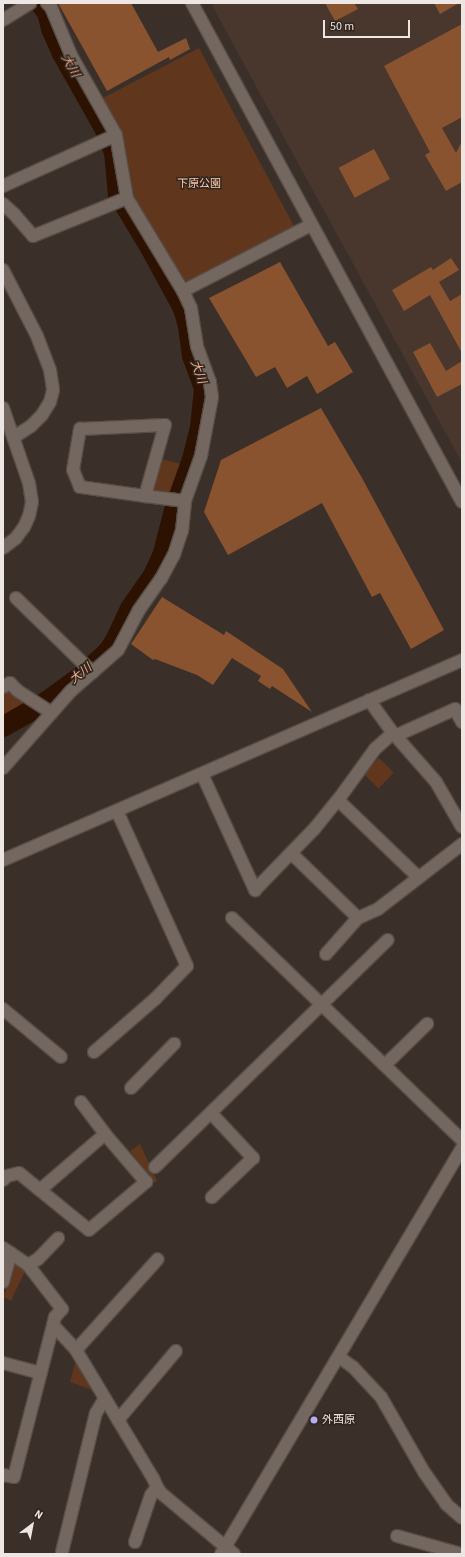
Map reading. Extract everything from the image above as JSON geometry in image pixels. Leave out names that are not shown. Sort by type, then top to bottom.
[{"type":"street","points":[[3,768],[49,711],[118,650],[139,610],[161,579],[174,555],[182,531],[185,501],[201,456],[212,397],[210,382],[197,346],[191,308],[184,292],[127,198],[115,135],[71,55],[51,7],[47,3]]},
{"type":"street","points":[[192,3],[462,502]]},
{"type":"street","points":[[3,20],[30,4]]},
{"type":"street","points":[[3,186],[115,135]]},
{"type":"street","points":[[3,204],[33,236],[127,198]]},
{"type":"street","points":[[184,292],[311,225]]},
{"type":"street","points":[[3,270],[37,336],[50,370],[53,390],[50,402],[42,415],[30,426],[14,436]]},
{"type":"street","points":[[3,408],[14,436],[29,483],[32,502],[29,516],[24,527],[16,538],[3,548]]},
{"type":"street","points":[[145,496],[166,425],[80,430],[73,470],[80,487],[145,496],[185,501]]},
{"type":"street","points":[[16,598],[93,673]]},
{"type":"street","points":[[3,860],[462,660]]},
{"type":"street","points":[[5,681],[49,711]]},
{"type":"street","points":[[369,700],[394,735],[436,782],[462,828]]},
{"type":"street","points":[[202,774],[256,890],[338,800],[375,749],[394,735],[455,709],[462,722]]},
{"type":"street","points":[[338,800],[419,878]]},
{"type":"street","points":[[94,1052],[155,999],[187,966],[117,811]]},
{"type":"street","points":[[326,954],[358,918],[378,909],[462,844]]},
{"type":"street","points":[[291,853],[358,918]]},
{"type":"street","points":[[232,918],[462,1140]]},
{"type":"street","points":[[155,1167],[388,940]]},
{"type":"street","points":[[3,1009],[61,1057]]},
{"type":"street","points":[[385,1065],[427,1024]]},
{"type":"street","points":[[131,1088],[174,1044]]},
{"type":"street","points":[[3,1180],[7,1176],[19,1173],[89,1230],[146,1182],[105,1134],[81,1102]]},
{"type":"street","points":[[211,1113],[253,1158],[212,1197]]},
{"type":"street","points":[[40,1190],[105,1134]]},
{"type":"street","points":[[54,1325],[76,1350],[157,1487],[227,1552],[339,1357],[462,1148]]},
{"type":"street","points":[[28,1265],[38,1259],[58,1238]]},
{"type":"street","points":[[3,1282],[7,1250],[28,1265],[62,1309],[55,1317],[14,1477],[3,1475]]},
{"type":"street","points":[[76,1350],[158,1259]]},
{"type":"street","points":[[118,1420],[176,1351]]},
{"type":"street","points":[[339,1357],[354,1367],[381,1396],[424,1472],[446,1504],[462,1518]]},
{"type":"street","points":[[3,1362],[41,1372]]},
{"type":"street","points":[[62,1552],[96,1414],[105,1398]]},
{"type":"street","points":[[135,1542],[151,1495],[157,1487]]},
{"type":"street","points":[[397,1536],[460,1551]]},
{"type":"shaded area","points":[[211,3],[462,3],[462,463],[227,33]]},
{"type":"green space","name":"下原公園","points":[[199,48],[295,228],[185,285],[141,211],[129,182],[129,166],[122,140],[101,99]]},
{"type":"green space","points":[[158,458],[185,465],[175,499],[154,495],[149,488]]},
{"type":"green space","points":[[10,685],[36,705],[3,724],[3,689]]},
{"type":"green space","points":[[379,758],[394,773],[378,788],[363,774]]},
{"type":"green space","points":[[140,1144],[157,1180],[155,1183],[130,1151]]},
{"type":"green space","points":[[14,1260],[26,1269],[11,1301],[4,1297]]},
{"type":"green space","points":[[76,1360],[95,1391],[70,1382]]},
{"type":"building","points":[[58,3],[131,3],[158,52],[186,38],[190,49],[170,60],[169,57],[107,91]]},
{"type":"building","points":[[325,3],[354,3],[358,9],[335,21]]},
{"type":"building","points":[[434,3],[459,3],[440,14]]},
{"type":"building","points":[[462,24],[462,117],[442,128],[456,153],[462,141],[462,182],[446,191],[425,155],[430,152],[384,66]]},
{"type":"building","points":[[374,149],[390,179],[355,198],[339,168]]},
{"type":"building","points":[[451,258],[459,270],[439,282],[450,301],[462,294],[462,353],[430,295],[404,311],[392,290],[431,267],[433,270]]},
{"type":"building","points":[[280,262],[328,346],[335,342],[353,372],[317,394],[307,376],[287,388],[275,367],[256,377],[209,298]]},
{"type":"building","points":[[430,343],[446,371],[462,361],[462,384],[437,397],[413,352]]},
{"type":"building","points":[[321,408],[362,478],[444,630],[411,649],[380,593],[372,597],[322,503],[228,555],[204,512],[221,460]]},
{"type":"building","points":[[162,597],[224,635],[226,631],[283,669],[312,712],[272,686],[270,689],[258,681],[261,676],[232,658],[213,685],[197,675],[155,659],[153,660],[131,644]]},
{"type":"waterway","name":"大川","points":[[3,726],[45,702],[82,675],[108,651],[116,638],[130,608],[152,577],[162,556],[175,506],[192,459],[200,427],[204,388],[192,355],[187,321],[182,306],[150,247],[118,194],[114,152],[106,131],[62,53],[51,28],[47,12],[40,3]]},
{"type":"place","name":"外西原","points":[[314,1420]]}]
